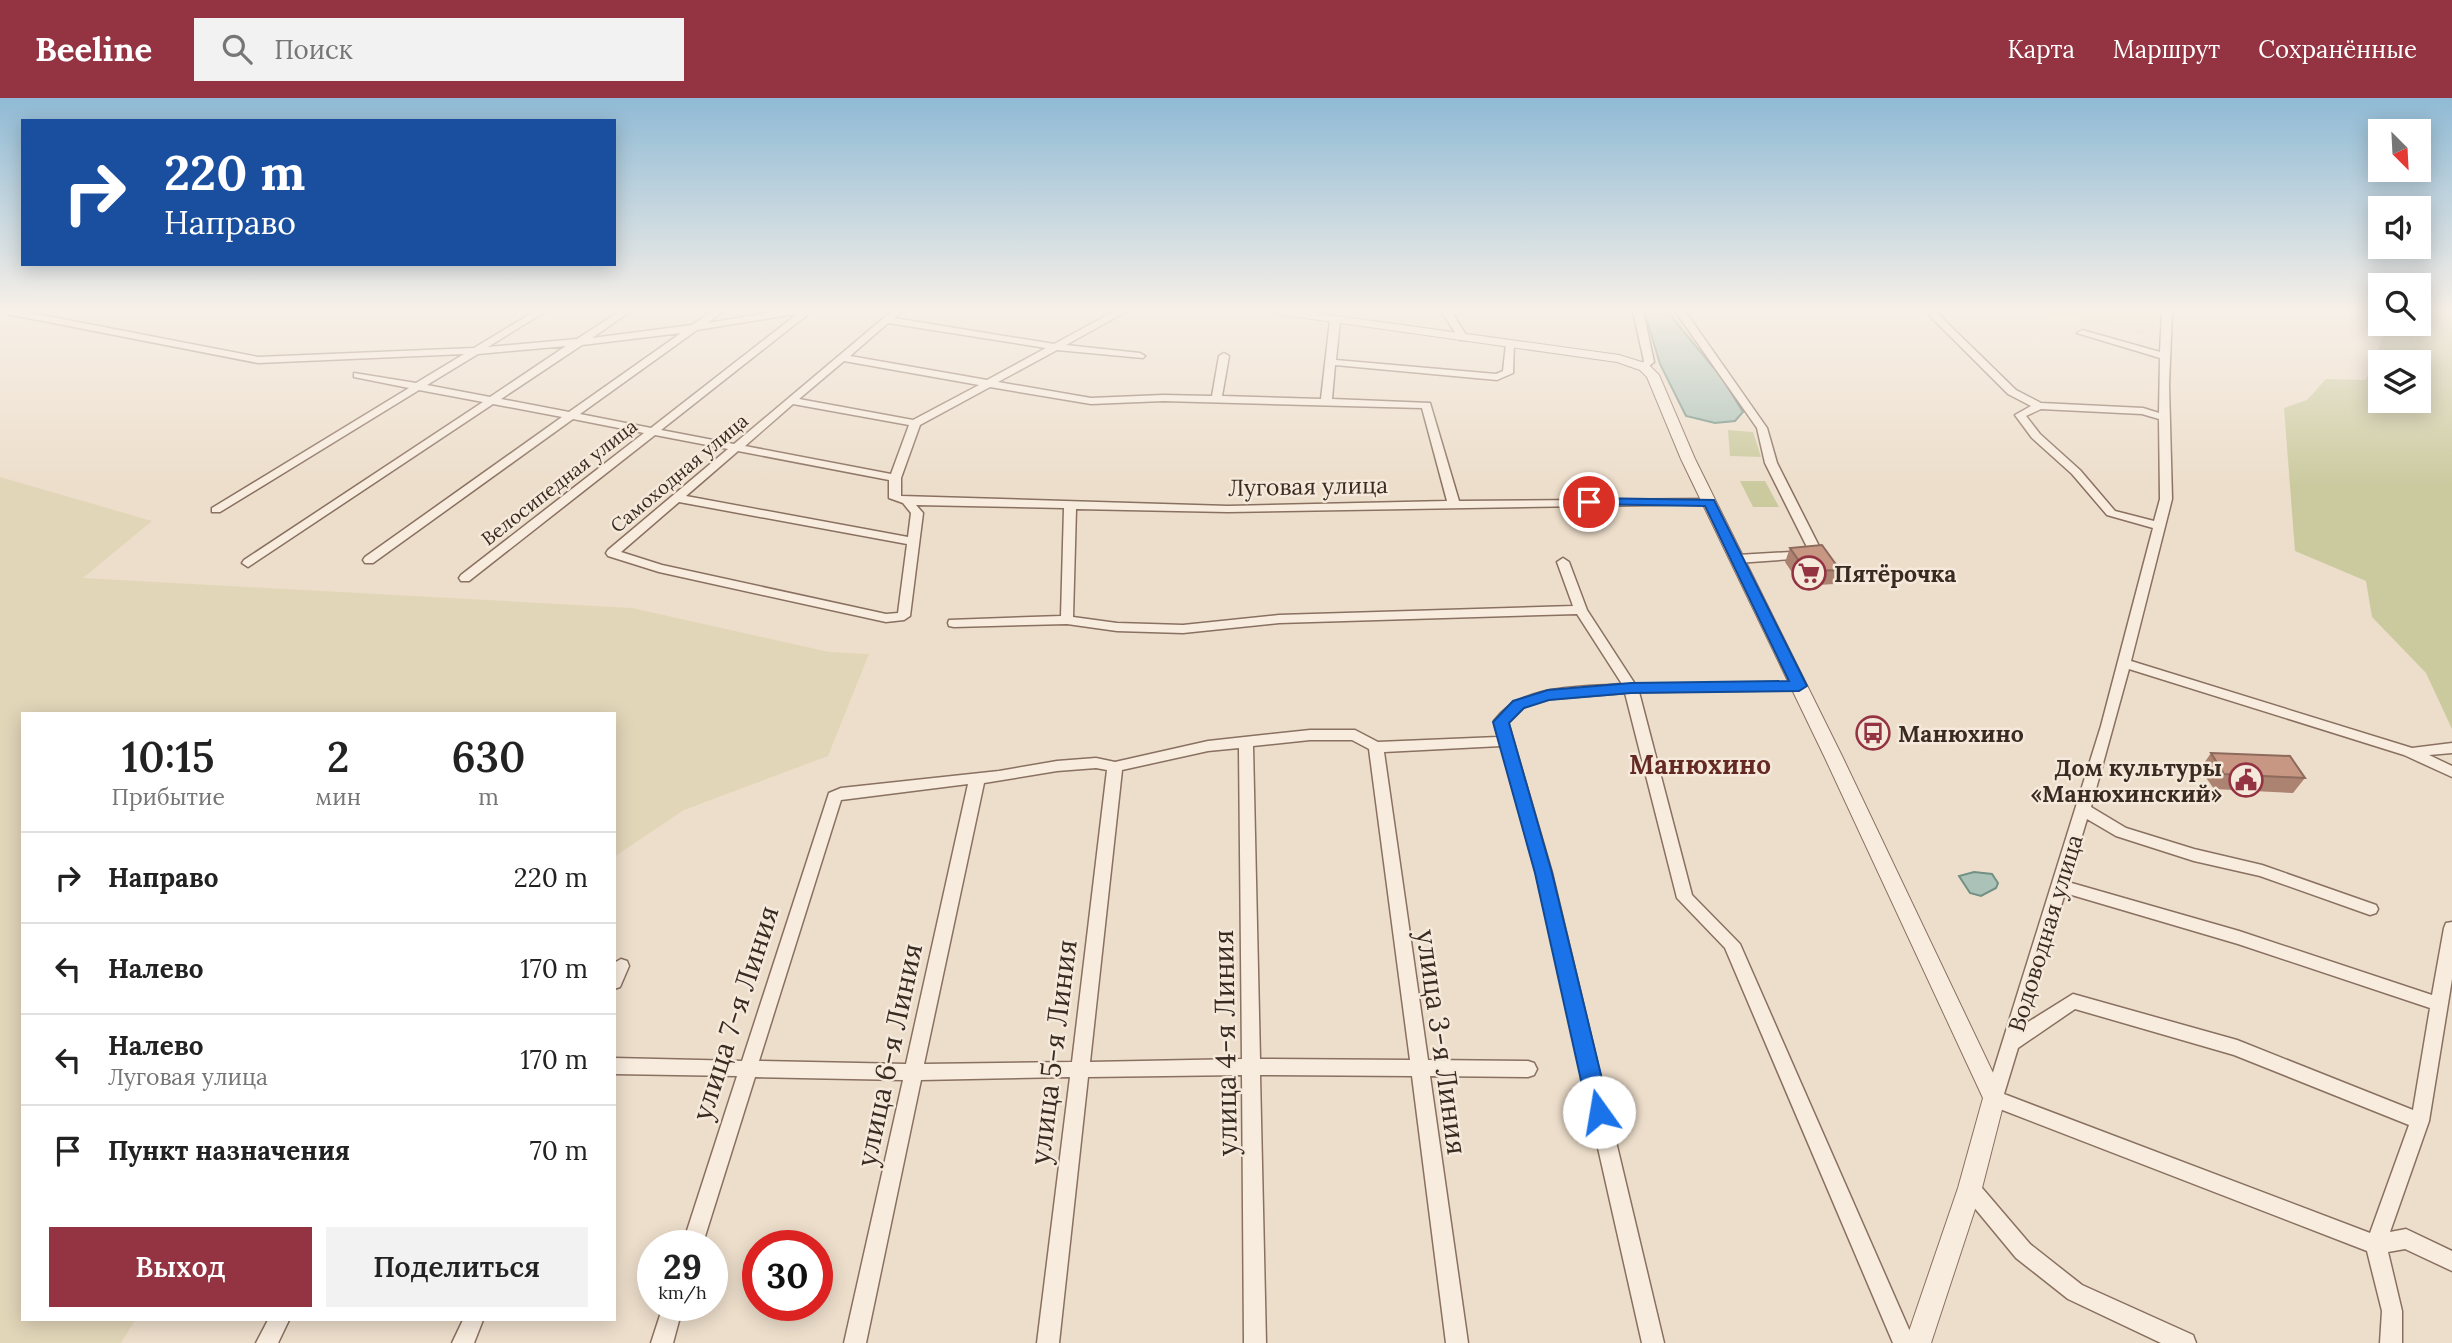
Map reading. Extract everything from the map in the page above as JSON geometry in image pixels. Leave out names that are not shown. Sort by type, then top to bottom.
[{"type":"street","points":[[216,510],[447,369]]},
{"type":"street","points":[[248,563],[538,369]]},
{"type":"street","points":[[369,560],[636,369]]},
{"type":"street","name":"Велосипедная улица","points":[[465,578],[733,369]]},
{"type":"street","name":"Самоходная улица","points":[[830,369],[612,553],[659,568],[886,618],[900,618],[904,616],[914,542]]},
{"type":"street","points":[[911,369],[1091,401],[1163,398],[1426,405],[1454,504]]},
{"type":"street","points":[[792,401],[915,423],[1015,369]]},
{"type":"street","points":[[1216,400],[1222,369]]},
{"type":"street","points":[[1326,403],[1329,369]]},
{"type":"street","points":[[1409,369],[1497,377],[1508,373],[1508,369]]},
{"type":"street","points":[[1646,369],[1656,381],[1709,502],[1994,1098],[2376,1245],[2406,1239],[2452,1261]]},
{"type":"street","points":[[1721,369],[1762,428],[1771,463],[1816,554],[1737,559]]},
{"type":"street","points":[[1989,369],[2012,392],[2039,406],[2143,411],[2166,418]]},
{"type":"street","name":"Водоводная улица","points":[[1918,1343],[1970,1188],[1994,1098],[2083,810],[2159,527],[2166,499],[2165,369]]},
{"type":"street","points":[[358,375],[895,478]]},
{"type":"street","points":[[2039,406],[2020,415],[2036,436],[2076,472],[2112,513],[2159,527]]},
{"type":"street","points":[[678,498],[914,542],[917,513],[907,501],[895,498],[895,478],[915,423]]},
{"type":"street","name":"Луговая улица","points":[[907,501],[1228,509],[1709,502]]},
{"type":"street","points":[[1067,620],[1070,504]]},
{"type":"street","points":[[1563,562],[1581,610],[1631,688],[1685,898],[1732,944],[1904,1343]]},
{"type":"street","points":[[954,623],[1067,620],[1117,627],[1183,629],[1279,619],[1581,610]]},
{"type":"street","points":[[2124,663],[2409,752],[2452,772]]},
{"type":"street","points":[[1653,1343],[1544,873],[1501,722],[1519,704],[1548,695],[1631,688],[1799,686]]},
{"type":"street","points":[[977,779],[1057,766],[1096,763],[1115,767],[1161,754],[1310,735],[1355,735],[1376,747],[1507,741]]},
{"type":"street","name":"улица 4-я Линия","points":[[1246,742],[1255,1343]]},
{"type":"street","name":"улица 3-я Линия","points":[[1376,747],[1457,1343]]},
{"type":"street","points":[[2409,752],[2452,748]]},
{"type":"street","name":"улица 5-я Линия","points":[[1048,1343],[1115,767]]},
{"type":"street","name":"улица 7-я Линия","points":[[697,1230],[834,797],[841,793],[977,779]]},
{"type":"street","name":"улица 6-я Линия","points":[[855,1343],[977,779]]},
{"type":"street","points":[[2083,810],[2121,832],[2262,871],[2370,909]]},
{"type":"street","points":[[2060,886],[2239,938],[2438,1004]]},
{"type":"street","points":[[2391,1343],[2392,1311],[2376,1245],[2420,1121],[2452,928]]},
{"type":"street","points":[[2012,1043],[2073,1001],[2237,1048],[2420,1121]]},
{"type":"street","points":[[616,1066],[914,1072],[1251,1067],[1528,1069]]},
{"type":"street","points":[[1970,1188],[2023,1251],[2075,1292],[2185,1343]]},
{"type":"street","points":[[267,1343],[278,1321]]},
{"type":"street","points":[[463,1343],[473,1321]]},
{"type":"street","points":[[662,1343],[669,1321]]},
{"type":"shaded area","points":[[1663,369],[1715,369],[1743,412],[1735,421],[1715,423],[1686,416]]},
{"type":"shaded area","points":[[0,477],[152,521],[83,578],[632,608],[829,652],[869,654],[828,756],[684,810],[616,856],[616,712],[21,712],[21,1321],[134,1321],[121,1343],[0,1343]]},
{"type":"shaded area","points":[[1974,872],[1992,874],[1998,883],[1996,888],[1981,896],[1970,893],[1959,876]]},
{"type":"green space","points":[[2431,369],[2452,369],[2452,729],[2426,673],[2372,617],[2366,581],[2295,551],[2284,408],[2307,400],[2326,379],[2366,380],[2368,375],[2368,413],[2431,413]]},
{"type":"green space","points":[[1728,430],[1753,432],[1761,457],[1730,456]]},
{"type":"green space","points":[[1740,481],[1765,481],[1779,507],[1753,507]]},
{"type":"building","points":[[1822,545],[1840,570],[1806,571],[1790,548]]},
{"type":"building","points":[[2211,753],[2290,756],[2305,778],[2224,774]]},
{"type":"place","name":"Пятёрочка","points":[[1809,573]]},
{"type":"place","name":"Манюхино","points":[[1873,733]]},
{"type":"place","name":"Дом культуры «Манюхинский»","points":[[2246,780]]},
{"type":"district","name":"Манюхино","points":[[1700,764]]},
{"type":"route","points":[[1589,502],[1709,502],[1799,686],[1714,685],[1548,695],[1519,704],[1501,722],[1544,873],[1599,1112]]}]
